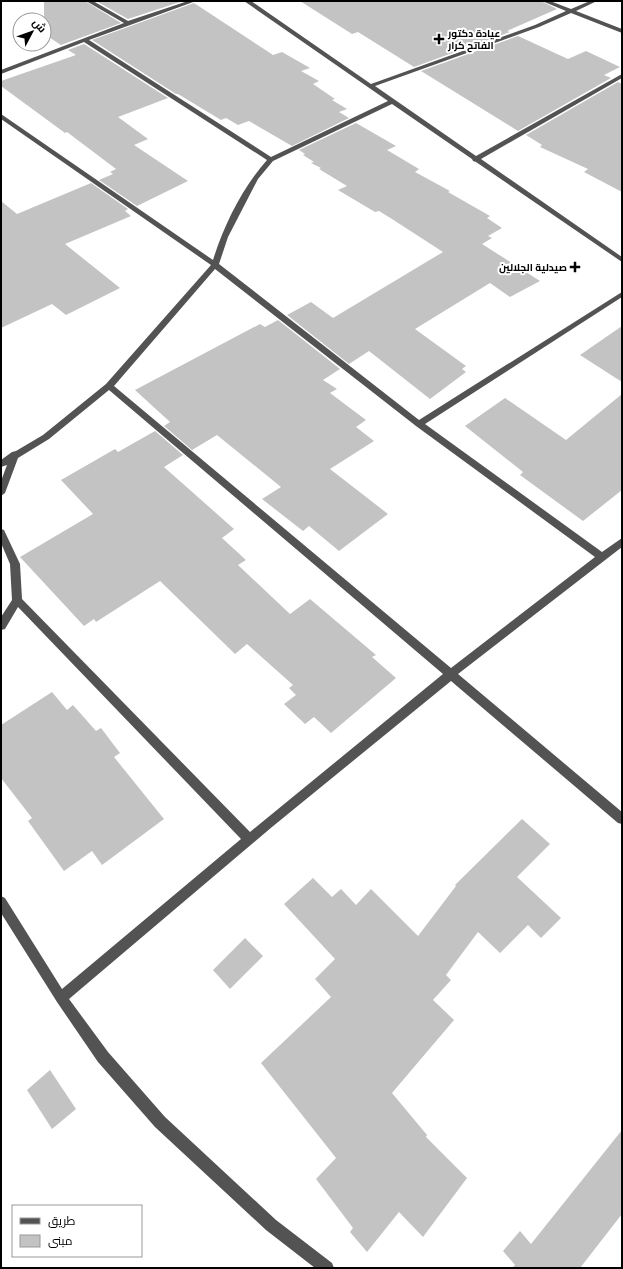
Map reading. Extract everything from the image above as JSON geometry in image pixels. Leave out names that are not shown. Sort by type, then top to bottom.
[{"type":"street","points":[[89,1],[128,24]]},
{"type":"street","points":[[1,72],[193,1]]},
{"type":"street","points":[[247,1],[475,160],[622,260]]},
{"type":"street","points":[[545,1],[622,31]]},
{"type":"street","points":[[370,86],[530,28],[594,1]]},
{"type":"street","points":[[85,40],[271,160]]},
{"type":"street","points":[[475,160],[622,76]]},
{"type":"street","points":[[1,464],[15,454],[46,437],[109,386],[215,265],[224,237],[255,178],[271,160],[392,101]]},
{"type":"street","points":[[1,116],[215,265],[419,424],[602,557]]},
{"type":"street","points":[[612,254],[622,248]]},
{"type":"street","points":[[419,424],[622,294]]},
{"type":"street","points":[[109,386],[622,819]]},
{"type":"street","points":[[1,493],[15,454]]},
{"type":"street","points":[[1,533],[15,564],[17,600],[1,626]]},
{"type":"street","points":[[61,998],[249,839],[452,675],[622,542]]},
{"type":"street","points":[[17,600],[249,839]]},
{"type":"street","points":[[1,902],[61,998],[103,1057],[160,1122],[271,1225],[327,1268]]},
{"type":"building","points":[[44,1],[85,1],[121,23],[61,45],[52,39],[52,12],[44,12]]},
{"type":"building","points":[[96,1],[183,1],[128,19]]},
{"type":"building","points":[[300,1],[541,1],[557,9],[507,31],[510,32],[414,67],[358,32],[352,34]]},
{"type":"building","points":[[194,3],[273,55],[282,52],[310,68],[301,71],[319,81],[313,84],[335,99],[332,100],[347,109],[339,112],[349,118],[292,146],[249,121],[238,125],[226,118],[221,120],[176,94],[92,40]]},
{"type":"building","points":[[518,36],[568,59],[586,51],[620,67],[604,75],[611,78],[518,131],[421,71]]},
{"type":"building","points":[[84,44],[168,98],[118,117],[148,139],[134,145],[188,181],[137,206],[99,180],[113,174],[110,172],[116,169],[67,132],[65,133],[1,86],[1,81],[76,55],[68,50]]},
{"type":"building","points":[[618,82],[622,84],[622,192],[584,172],[588,169],[540,147],[542,145],[526,135]]},
{"type":"building","points":[[356,123],[396,146],[387,150],[419,169],[415,172],[450,191],[448,192],[490,216],[487,218],[502,228],[488,236],[492,238],[482,244],[540,281],[510,297],[490,283],[415,329],[466,366],[462,369],[466,372],[430,399],[369,351],[349,364],[287,315],[311,302],[333,318],[443,252],[379,211],[375,212],[338,190],[347,186],[311,163],[314,162],[303,155],[305,154],[299,150]]},
{"type":"building","points":[[91,183],[128,209],[125,211],[131,216],[65,244],[120,288],[66,315],[52,304],[1,328],[1,201],[17,214]]},
{"type":"building","points":[[278,320],[340,369],[323,380],[337,389],[330,393],[366,420],[356,427],[374,441],[330,469],[388,514],[339,551],[309,526],[303,531],[262,499],[281,487],[217,435],[192,450],[164,426],[170,422],[135,390],[260,324],[265,327]]},
{"type":"building","points":[[622,326],[622,382],[580,355]]},
{"type":"building","points":[[622,394],[622,490],[583,521],[520,475],[523,472],[465,426],[505,398],[566,440]]},
{"type":"building","points":[[155,431],[183,455],[164,467],[234,529],[222,538],[246,560],[238,565],[290,614],[310,599],[376,655],[372,657],[396,678],[331,733],[314,717],[305,724],[284,704],[296,695],[289,688],[293,685],[247,644],[235,654],[160,581],[96,622],[94,619],[84,626],[20,557],[93,514],[61,480],[115,449],[118,452]]},
{"type":"building","points":[[52,692],[67,710],[73,705],[96,731],[101,728],[120,753],[114,757],[164,819],[102,865],[92,851],[64,871],[28,821],[32,818],[1,778],[1,725]]},
{"type":"building","points":[[522,819],[550,844],[517,877],[561,918],[541,938],[528,925],[500,953],[478,932],[446,975],[451,980],[433,1000],[454,1020],[392,1093],[427,1135],[426,1137],[467,1178],[423,1237],[399,1212],[367,1252],[350,1232],[353,1228],[316,1179],[336,1158],[261,1063],[331,997],[315,979],[335,959],[284,904],[313,878],[332,897],[341,889],[356,905],[371,889],[418,936],[456,886],[455,885]]},
{"type":"building","points":[[245,938],[263,956],[230,989],[213,970]]},
{"type":"building","points":[[50,1070],[76,1109],[52,1129],[27,1090]]},
{"type":"building","points":[[622,1130],[622,1214],[580,1268],[512,1268],[515,1265],[503,1251],[520,1231],[531,1244]]},
{"type":"place","name":"عيادة دكتور الفاتح كرار","points":[[439,39]]},
{"type":"place","name":"صيدلية الجلالين","points":[[575,267]]}]
